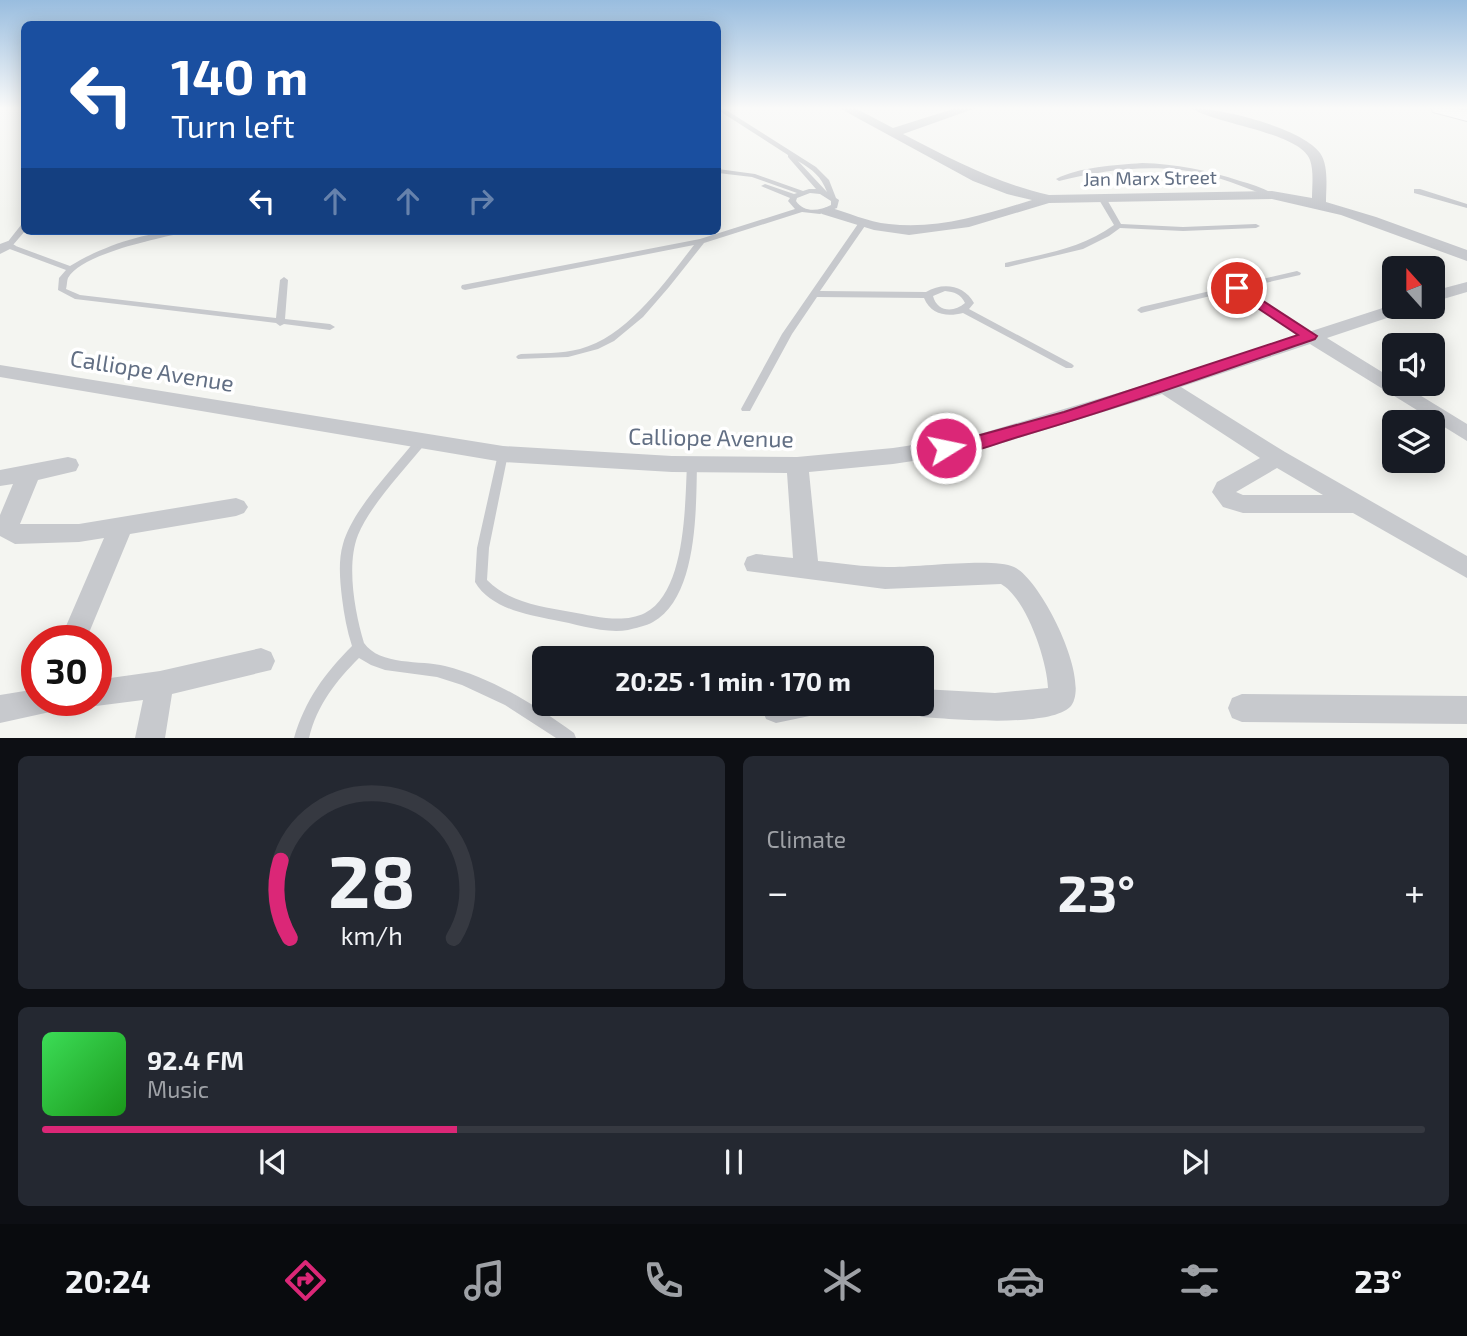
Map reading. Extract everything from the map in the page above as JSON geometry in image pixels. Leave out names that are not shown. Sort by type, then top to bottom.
[{"type":"street","name":"Jan Marx Street","points":[[908,142],[978,178],[1012,191],[1049,199],[1272,195],[1319,203],[1467,256]]},
{"type":"street","points":[[1296,142],[1308,149],[1317,162],[1319,203]]},
{"type":"street","points":[[830,204],[863,223],[889,229],[936,227],[1049,199]]},
{"type":"street","points":[[1446,293],[1467,287]]},
{"type":"street","name":"Calliope Avenue","points":[[0,371],[503,454],[692,464],[797,466],[973,444],[1165,386],[1382,313]]},
{"type":"street","points":[[1310,336],[1467,434]]},
{"type":"street","points":[[1165,386],[1277,458],[1467,568]]},
{"type":"street","points":[[1277,458],[1225,488],[1223,492],[1226,497],[1234,503],[1243,504],[1356,504]]},
{"type":"street","points":[[0,478],[68,466]]},
{"type":"street","points":[[797,466],[806,570]]},
{"type":"street","points":[[29,474],[8,524],[9,530],[15,534],[55,534],[121,527],[236,507]]},
{"type":"street","points":[[79,625],[121,527]]},
{"type":"street","points":[[755,564],[885,578],[1004,573],[1014,576],[1026,589],[1061,676],[1063,689],[1060,697],[1054,702],[1025,706],[934,703]]},
{"type":"street","points":[[112,691],[160,684],[261,661]]},
{"type":"street","points":[[150,737],[160,684]]},
{"type":"street","points":[[0,709],[21,705]]},
{"type":"street","points":[[1242,708],[1467,710]]},
{"type":"lane","points":[[772,142],[821,174],[830,187],[830,204]]},
{"type":"lane","points":[[787,152],[830,204]]},
{"type":"lane","points":[[1059,179],[1122,165],[1164,165],[1217,174],[1272,195]]},
{"type":"lane","points":[[721,169],[794,197]]},
{"type":"lane","points":[[737,174],[753,175],[803,192],[822,192]]},
{"type":"lane","points":[[1417,191],[1467,206]]},
{"type":"lane","points":[[794,197],[803,192]]},
{"type":"lane","points":[[794,197],[793,204],[813,212],[830,204]]},
{"type":"lane","points":[[1102,198],[1118,226]]},
{"type":"lane","points":[[721,235],[800,209]]},
{"type":"lane","points":[[746,409],[787,334],[863,223]]},
{"type":"lane","points":[[1008,265],[1090,243],[1118,226],[1183,229],[1256,226]]},
{"type":"lane","points":[[21,230],[3,247],[71,269]]},
{"type":"lane","points":[[164,235],[117,247],[71,269],[60,285],[62,290],[78,297],[330,327]]},
{"type":"lane","points":[[465,287],[701,241],[720,235]]},
{"type":"lane","points":[[521,357],[576,353],[597,346],[648,305],[701,241]]},
{"type":"lane","points":[[1141,310],[1297,273]]},
{"type":"lane","points":[[280,323],[284,280]]},
{"type":"lane","points":[[1237,288],[1310,336]]},
{"type":"lane","points":[[813,294],[928,295],[941,289],[961,292],[970,303],[965,310],[953,313],[939,310],[929,303],[928,295]]},
{"type":"lane","points":[[965,310],[1069,366]]},
{"type":"lane","points":[[422,440],[356,526],[349,543],[346,564],[351,613],[360,648],[368,657],[381,663],[448,673],[479,686],[528,707],[569,737]]},
{"type":"lane","points":[[503,454],[484,548],[481,582],[490,593],[525,610],[629,625],[660,612],[678,583],[685,556],[692,464]]},
{"type":"lane","points":[[301,737],[306,715],[327,680],[360,648]]},
{"type":"route","points":[[946,448],[973,444],[1069,416],[1310,336],[1237,288]]}]
